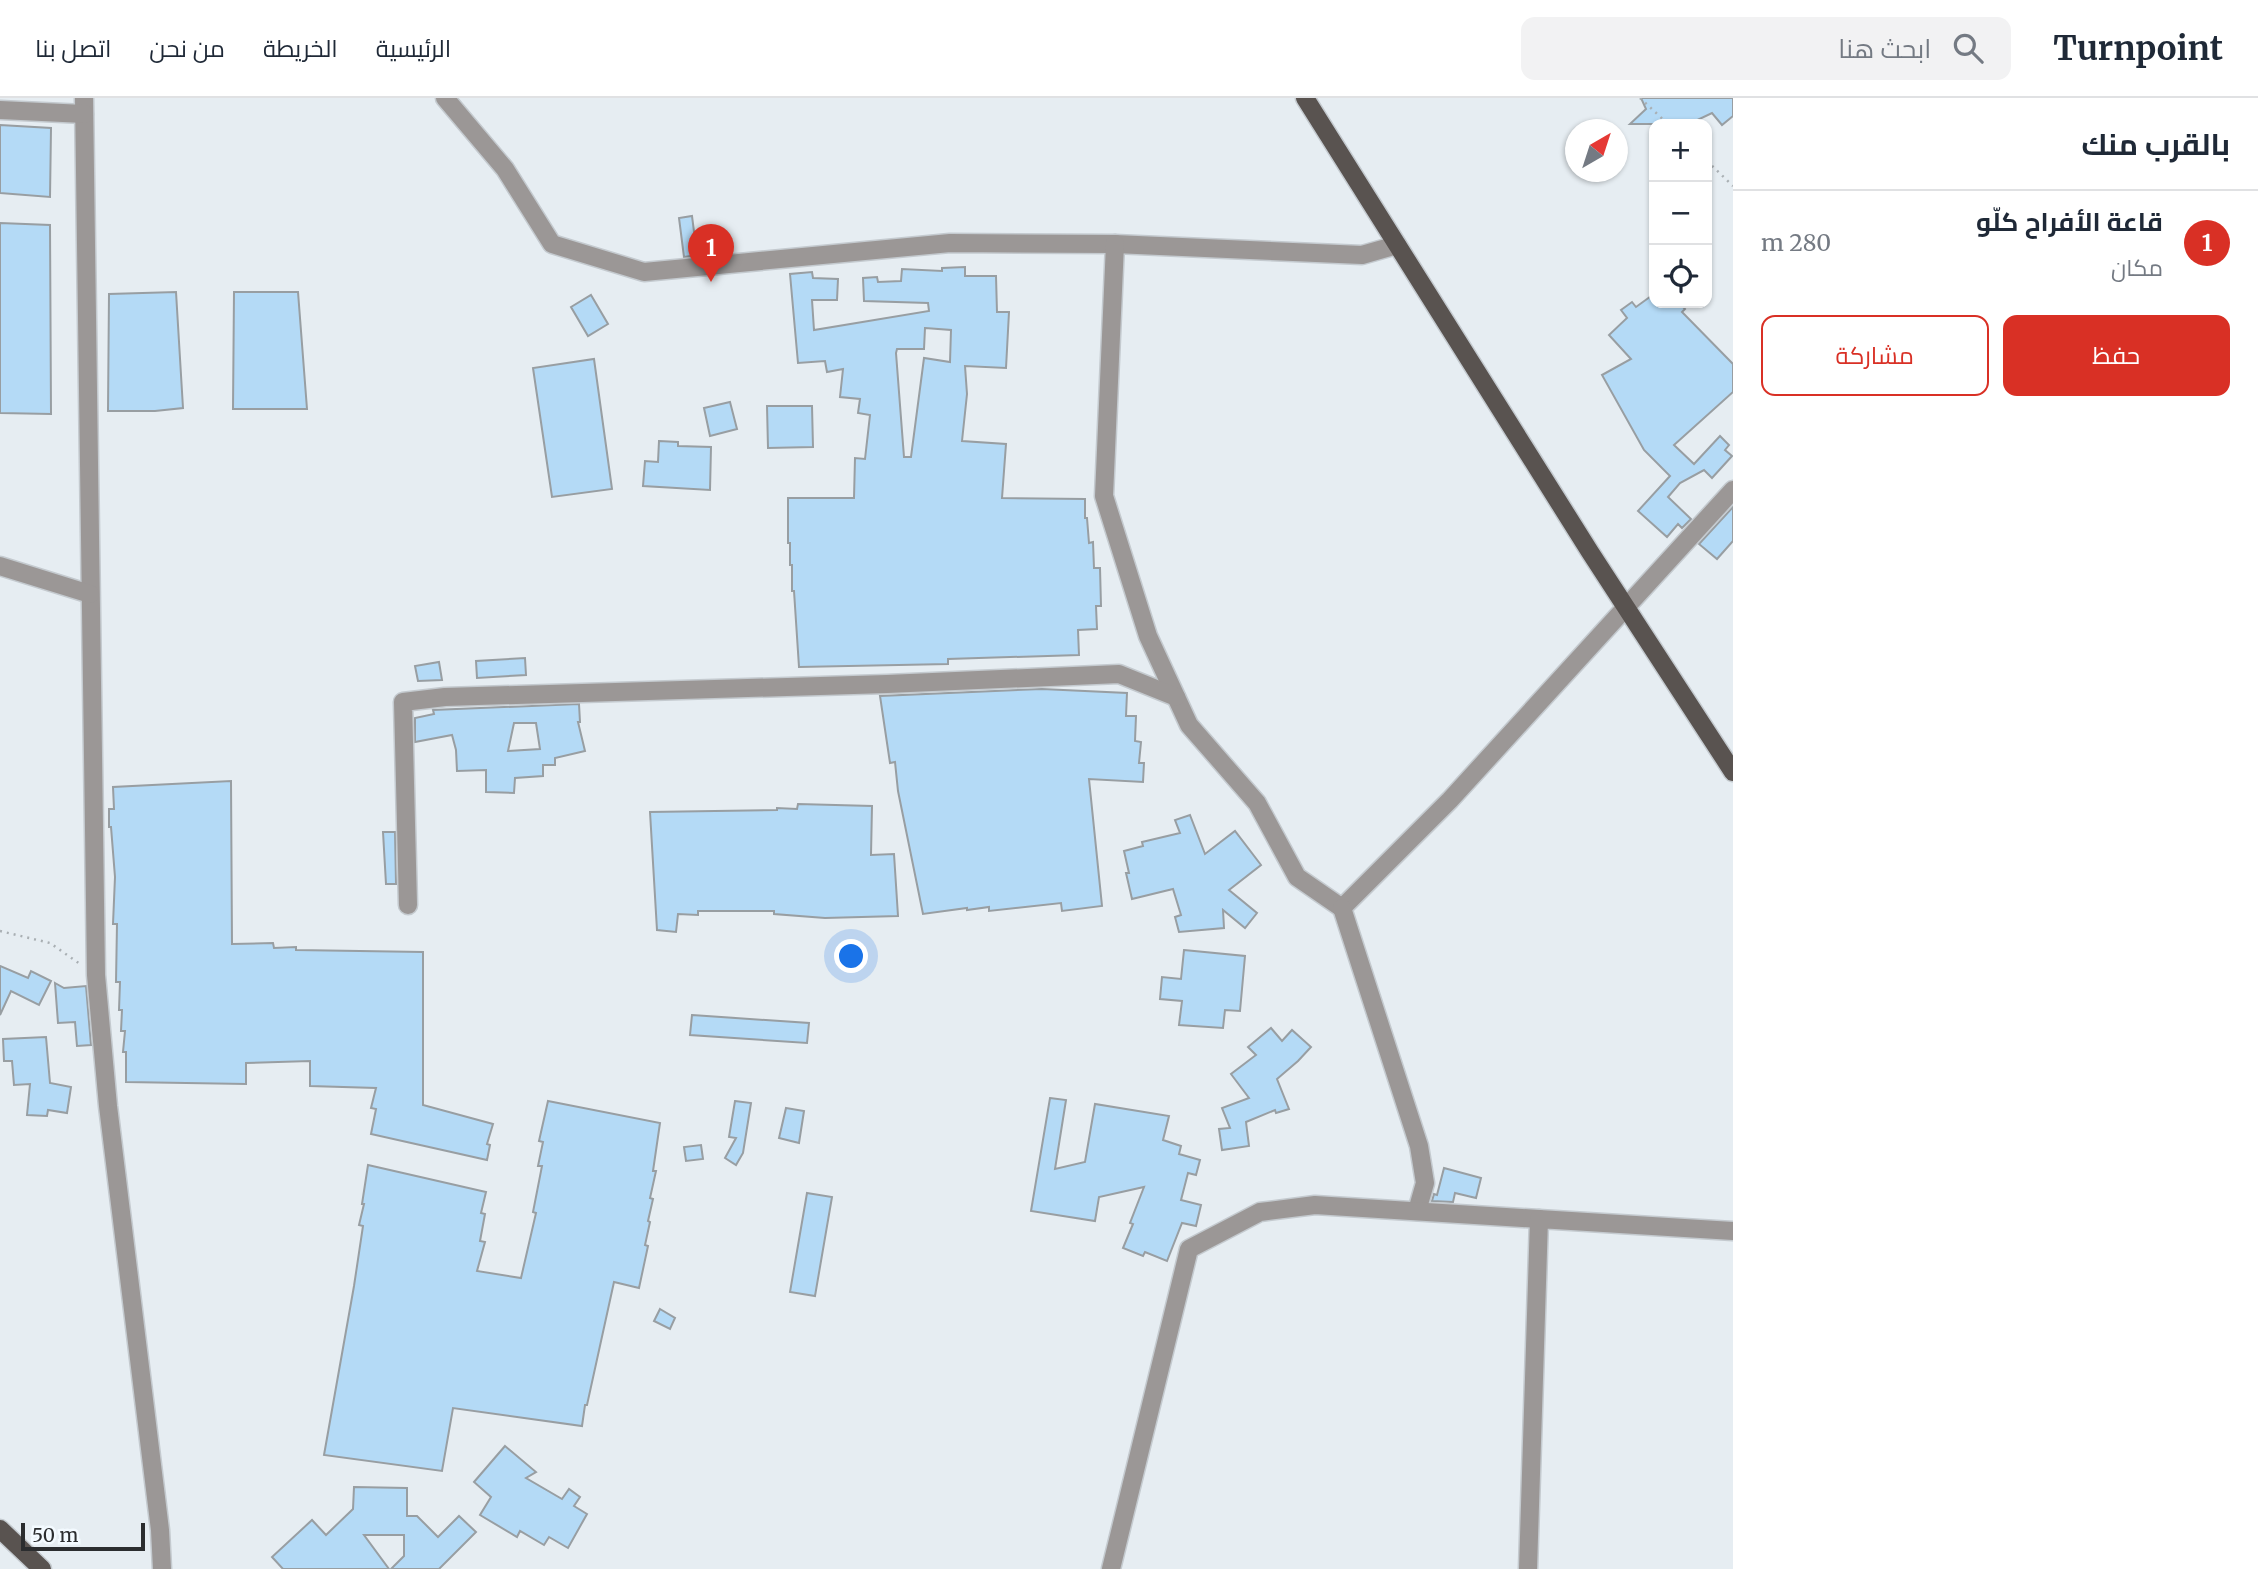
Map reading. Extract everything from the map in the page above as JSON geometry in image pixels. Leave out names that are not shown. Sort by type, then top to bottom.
[{"type":"main road","points":[[1305,98],[1626,608],[1733,772]]},
{"type":"main road","points":[[0,1529],[42,1569]]},
{"type":"street","points":[[445,98],[506,169],[552,244],[645,272],[950,243],[1115,244],[1362,255],[1397,245]]},
{"type":"street","points":[[0,110],[84,106],[96,975],[108,1106],[160,1530],[160,1567]]},
{"type":"street","points":[[1115,244],[1104,496],[1148,636],[1189,725],[1257,803],[1297,877],[1342,908],[1419,1146],[1425,1183],[1417,1211]]},
{"type":"street","points":[[1342,908],[1450,800],[1733,490]]},
{"type":"street","points":[[0,566],[90,594]]},
{"type":"street","points":[[408,905],[403,702],[458,696],[887,684],[1119,674],[1176,697]]},
{"type":"street","points":[[1111,1569],[1189,1249],[1259,1212],[1315,1205],[1733,1231]]},
{"type":"street","points":[[1528,1569],[1539,1219]]},
{"type":"path","points":[[1640,98],[1663,119]]},
{"type":"path","points":[[1712,166],[1733,186]]},
{"type":"path","points":[[0,931],[50,943],[96,975]]},
{"type":"building","points":[[1641,98],[1733,98],[1733,116],[1722,125],[1712,113],[1699,119],[1649,119],[1649,124],[1630,124],[1646,109]]},
{"type":"building","points":[[0,125],[51,128],[50,197],[0,193]]},
{"type":"building","points":[[692,216],[697,255],[684,257],[679,218]]},
{"type":"building","points":[[0,223],[50,225],[51,414],[0,413]]},
{"type":"building","points":[[965,267],[965,276],[996,276],[997,312],[1009,312],[1006,368],[965,366],[967,394],[962,441],[1006,444],[1002,498],[1085,499],[1085,518],[1089,543],[1093,542],[1094,568],[1100,568],[1101,606],[1096,606],[1097,629],[1078,630],[1079,655],[948,659],[948,664],[799,667],[788,543],[788,498],[854,498],[855,458],[865,459],[870,415],[858,413],[860,399],[840,397],[843,369],[827,372],[825,361],[798,363],[790,274],[812,272],[813,278],[838,279],[837,300],[812,300],[814,330],[929,311],[928,303],[864,301],[863,278],[877,277],[878,282],[901,281],[902,269],[942,271],[942,268]],"holes":[[[925,328],[951,330],[950,362],[924,358],[911,457],[904,457],[897,349],[924,349]]]},
{"type":"building","points":[[176,292],[183,408],[108,411],[109,294]]},
{"type":"building","points":[[234,292],[298,292],[307,409],[233,409]]},
{"type":"building","points":[[591,295],[608,324],[588,336],[571,307]]},
{"type":"building","points":[[1649,298],[1649,308],[1684,308],[1682,312],[1733,364],[1733,392],[1674,445],[1694,464],[1720,436],[1729,445],[1725,450],[1732,456],[1712,478],[1704,470],[1680,483],[1668,497],[1691,519],[1682,528],[1678,524],[1667,537],[1638,511],[1670,476],[1644,450],[1602,375],[1631,359],[1609,335],[1627,318],[1621,310],[1632,302],[1636,307]]},
{"type":"building","points":[[594,359],[612,489],[552,497],[533,368]]},
{"type":"building","points":[[730,402],[737,429],[710,436],[704,408]]},
{"type":"building","points":[[767,406],[812,406],[813,447],[768,448]]},
{"type":"building","points":[[659,441],[678,442],[678,446],[711,447],[710,490],[643,486],[645,461],[658,462]]},
{"type":"building","points":[[1733,507],[1733,541],[1717,559],[1699,544]]},
{"type":"building","points":[[525,658],[526,675],[477,678],[476,661]]},
{"type":"building","points":[[439,662],[442,680],[418,681],[415,666]]},
{"type":"building","points":[[1042,689],[1127,693],[1126,716],[1136,716],[1135,741],[1141,742],[1139,763],[1144,763],[1143,782],[1089,779],[1102,906],[1062,911],[1061,903],[989,911],[989,907],[967,908],[923,914],[898,791],[895,762],[890,763],[880,696]]},
{"type":"building","points":[[579,704],[578,722],[585,751],[555,758],[555,765],[543,765],[543,776],[515,778],[514,793],[486,792],[486,770],[457,771],[452,735],[415,742],[415,718],[434,714],[433,710]],"holes":[[[514,723],[536,723],[540,749],[508,751]]]},
{"type":"building","points":[[231,781],[232,944],[273,943],[274,948],[296,947],[296,950],[423,952],[423,1105],[493,1124],[487,1144],[490,1145],[487,1160],[371,1134],[376,1109],[371,1108],[376,1088],[310,1086],[310,1061],[246,1063],[246,1084],[126,1082],[126,1052],[123,1052],[125,1031],[121,1031],[120,982],[116,982],[117,924],[113,924],[115,877],[109,809],[114,809],[113,787]]},
{"type":"building","points":[[798,804],[872,806],[871,855],[894,854],[898,916],[825,918],[774,914],[774,911],[698,911],[698,915],[678,914],[676,932],[657,930],[650,812],[797,809]]},
{"type":"building","points":[[1190,815],[1205,854],[1235,831],[1261,865],[1229,890],[1257,913],[1245,928],[1223,910],[1224,928],[1179,932],[1175,917],[1181,915],[1173,889],[1132,899],[1124,851],[1143,846],[1142,842],[1180,833],[1175,820]]},
{"type":"building","points":[[383,832],[395,832],[396,884],[386,884]]},
{"type":"building","points":[[1184,950],[1245,956],[1240,1011],[1225,1010],[1223,1028],[1179,1025],[1182,1001],[1160,999],[1162,977],[1181,979]]},
{"type":"building","points":[[0,966],[28,978],[31,971],[51,981],[39,1005],[11,991],[0,1015]]},
{"type":"building","points":[[55,983],[64,988],[86,986],[91,1045],[77,1046],[75,1022],[58,1023]]},
{"type":"building","points":[[692,1015],[809,1023],[807,1043],[690,1035]]},
{"type":"building","points":[[1271,1028],[1282,1041],[1292,1030],[1311,1047],[1277,1079],[1289,1109],[1276,1113],[1275,1110],[1246,1122],[1249,1146],[1222,1150],[1219,1129],[1230,1128],[1222,1108],[1249,1098],[1231,1074],[1256,1055],[1248,1047]]},
{"type":"building","points":[[46,1037],[50,1083],[71,1087],[67,1113],[48,1110],[47,1116],[27,1115],[30,1084],[14,1085],[12,1061],[4,1061],[3,1039]]},
{"type":"building","points":[[1050,1098],[1066,1100],[1055,1169],[1085,1162],[1095,1104],[1169,1116],[1163,1140],[1181,1146],[1179,1154],[1200,1160],[1196,1175],[1188,1173],[1181,1200],[1201,1205],[1196,1226],[1182,1223],[1167,1261],[1145,1252],[1143,1256],[1123,1248],[1144,1187],[1099,1197],[1095,1221],[1031,1211]]},
{"type":"building","points":[[548,1101],[660,1123],[653,1171],[656,1171],[650,1198],[653,1199],[645,1245],[648,1246],[639,1288],[614,1282],[582,1426],[453,1408],[442,1471],[324,1455],[354,1286],[368,1165],[486,1192],[481,1213],[485,1214],[480,1241],[485,1242],[477,1271],[521,1278],[536,1213],[533,1212],[542,1166],[538,1166],[543,1142],[539,1141]]},
{"type":"building","points":[[735,1101],[751,1103],[743,1153],[736,1165],[725,1158],[736,1138],[729,1137]]},
{"type":"building","points":[[786,1108],[804,1111],[799,1143],[779,1138]]},
{"type":"building","points":[[701,1145],[703,1159],[686,1161],[684,1147]]},
{"type":"building","points":[[1444,1168],[1481,1178],[1476,1198],[1455,1193],[1453,1202],[1432,1201],[1434,1194],[1437,1195]]},
{"type":"building","points":[[807,1193],[832,1197],[815,1296],[790,1292]]},
{"type":"building","points":[[660,1309],[675,1318],[670,1329],[654,1321]]},
{"type":"building","points":[[505,1446],[536,1472],[526,1478],[562,1499],[569,1489],[580,1497],[574,1506],[587,1514],[568,1548],[549,1537],[544,1545],[520,1531],[517,1537],[480,1515],[491,1497],[474,1482]]},
{"type":"building","points":[[354,1487],[407,1488],[407,1516],[417,1516],[438,1537],[459,1516],[476,1532],[439,1569],[391,1569],[404,1556],[404,1535],[364,1535],[389,1569],[283,1569],[272,1557],[312,1520],[326,1535],[353,1509]]},
{"type":"place","name":"قاعة الأفراح كلّو","points":[[711,282]]}]
